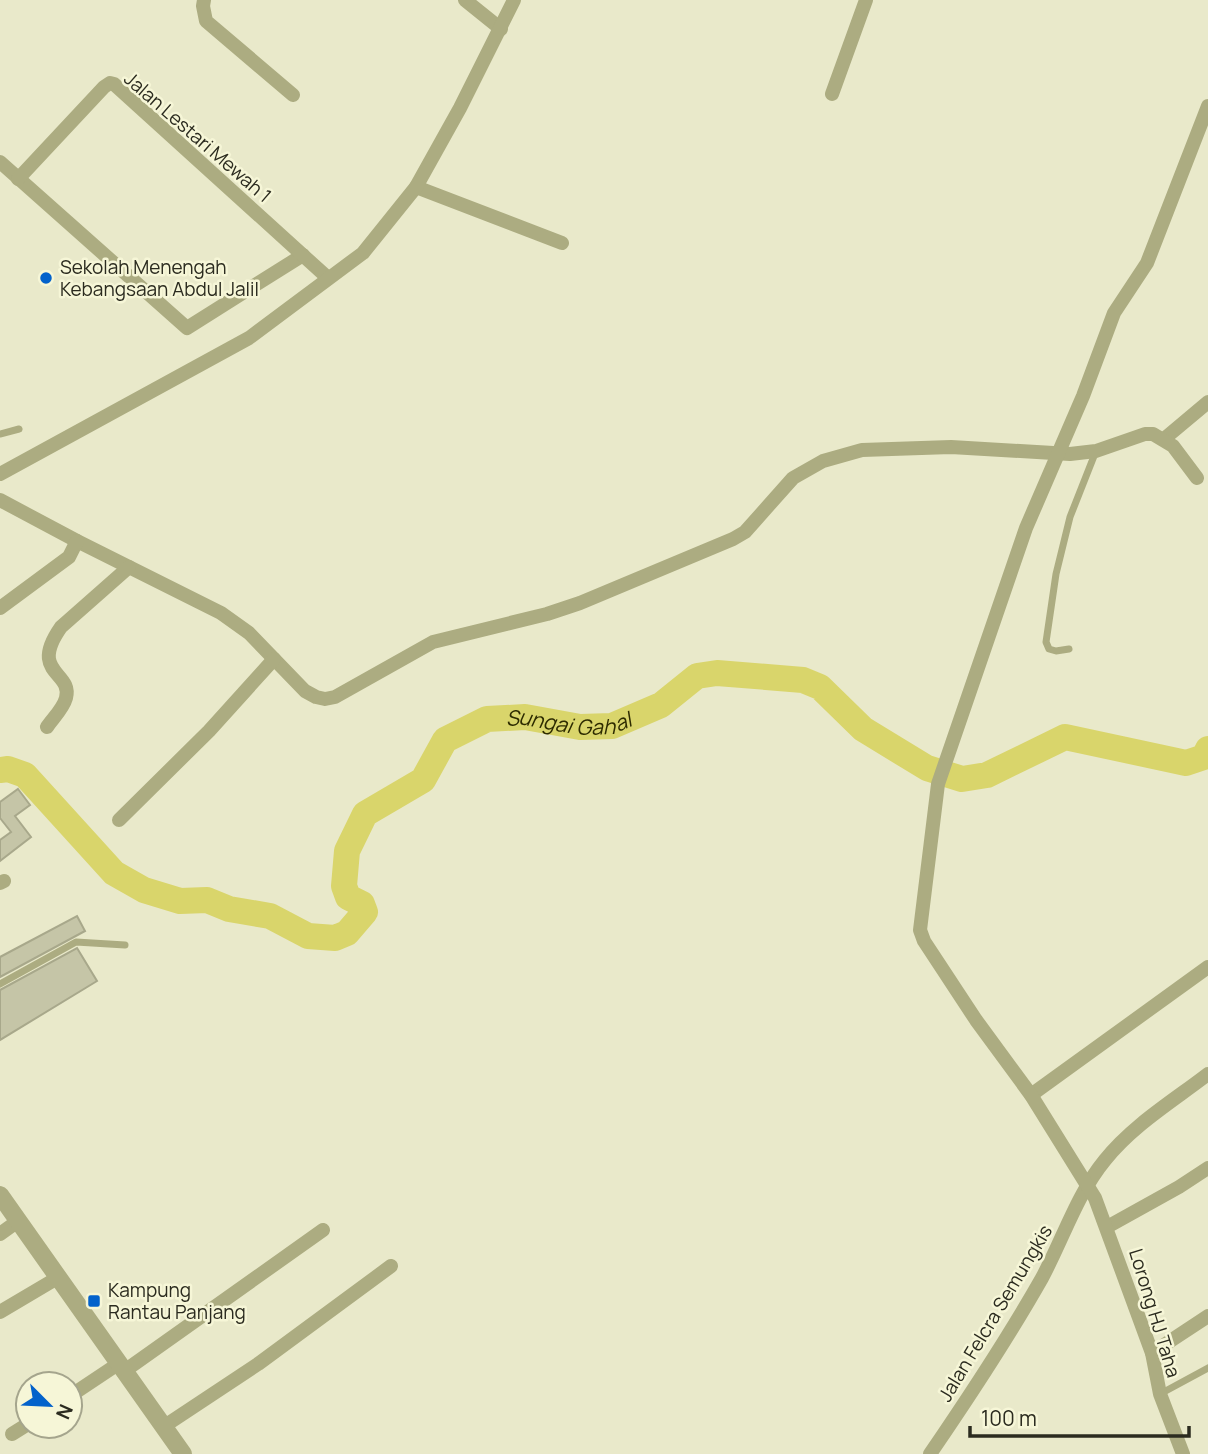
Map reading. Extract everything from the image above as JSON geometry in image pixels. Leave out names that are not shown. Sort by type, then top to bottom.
[{"type":"street","points":[[204,0],[202,6],[206,21],[293,95]]},
{"type":"street","points":[[466,0],[501,29]]},
{"type":"street","points":[[0,474],[249,338],[363,253],[416,187],[514,0]]},
{"type":"street","points":[[832,93],[866,0]]},
{"type":"street","name":"Jalan Lestari Mewah 1","points":[[18,178],[104,87],[110,83],[114,84],[328,278]]},
{"type":"street","name":"Lorong HJ Taha","points":[[1183,1454],[1160,1394],[1152,1353],[1096,1198],[1031,1095],[924,942],[920,930],[939,784],[1026,528],[1083,396],[1114,313],[1147,264],[1208,106]]},
{"type":"street","points":[[0,162],[187,328],[303,255]]},
{"type":"street","points":[[416,187],[562,243]]},
{"type":"street","points":[[1164,439],[1208,402]]},
{"type":"street","points":[[0,500],[221,613],[248,634],[305,691],[325,699],[433,642],[547,614],[580,603],[733,539],[745,532],[793,478],[823,461],[862,450],[951,447],[1058,453],[1096,451],[1144,434],[1153,434],[1174,446],[1197,478]]},
{"type":"street","points":[[0,608],[69,557],[77,541]]},
{"type":"street","points":[[47,727],[64,704],[67,695],[49,662],[47,653],[53,639],[61,627],[129,567]]},
{"type":"street","points":[[119,820],[209,731],[274,659]]},
{"type":"street","points":[[1031,1095],[1208,967]]},
{"type":"street","name":"Jalan Felcra Semungkis","points":[[930,1454],[1041,1280],[1087,1185],[1106,1158],[1135,1129],[1208,1074]]},
{"type":"street","points":[[1107,1227],[1208,1168]]},
{"type":"street","points":[[0,1195],[183,1454]]},
{"type":"street","points":[[0,1234],[18,1221]]},
{"type":"street","points":[[84,1388],[120,1368],[323,1230]]},
{"type":"street","points":[[163,1427],[258,1364],[391,1266]]},
{"type":"street","points":[[0,1312],[59,1277]]},
{"type":"street","points":[[1152,1353],[1208,1315]]},
{"type":"lane","points":[[0,434],[19,429]]},
{"type":"lane","points":[[1069,649],[1056,652],[1049,649],[1046,642],[1054,586],[1070,517],[1096,451]]},
{"type":"lane","points":[[0,984],[76,942],[125,945]]},
{"type":"lane","points":[[1160,1394],[1208,1368]]},
{"type":"building","points":[[18,789],[30,805],[15,816],[31,837],[0,861],[0,840],[11,832],[0,818],[0,802]]},
{"type":"building","points":[[77,916],[85,931],[0,977],[0,957]]},
{"type":"building","points":[[77,948],[97,981],[0,1040],[0,990]]},
{"type":"waterway","name":"Sungai Gahal","points":[[0,770],[8,769],[25,775],[114,873],[144,890],[180,901],[207,900],[229,909],[270,916],[308,936],[335,938],[347,933],[365,912],[362,904],[348,897],[344,886],[347,851],[365,814],[423,780],[445,740],[487,719],[525,717],[580,727],[612,726],[661,705],[697,676],[717,673],[803,680],[820,687],[863,729],[927,768],[962,779],[987,775],[1065,737],[1186,763],[1204,757],[1208,749]]},
{"type":"place","name":"Sekolah Menengah Kebangsaan Abdul Jalil","points":[[46,278]]},
{"type":"place","name":"Kampung Rantau Panjang","points":[[94,1301]]}]
